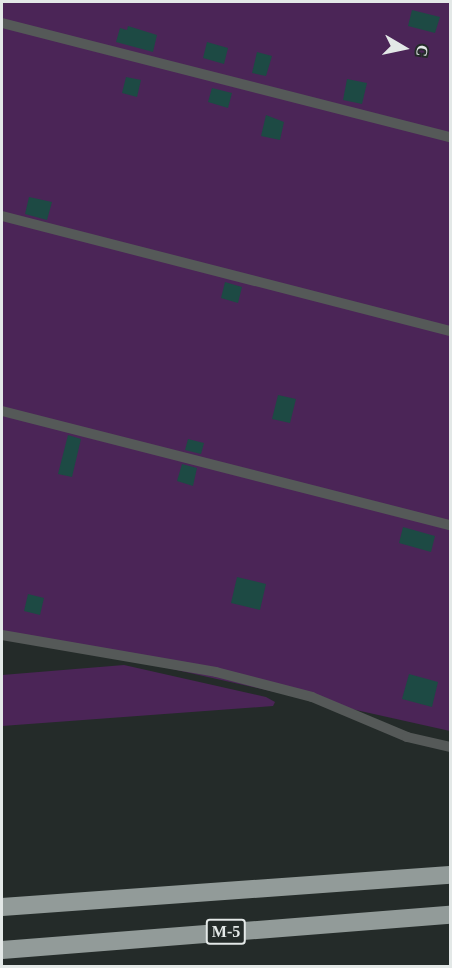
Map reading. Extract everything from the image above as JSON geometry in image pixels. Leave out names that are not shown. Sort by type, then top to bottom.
[{"type":"highway","name":"М-5","points":[[2,908],[450,875]]},
{"type":"highway","name":"М-5","points":[[2,950],[450,915]]},
{"type":"lane","points":[[2,23],[450,137]]},
{"type":"lane","points":[[2,216],[450,331]]},
{"type":"lane","points":[[2,411],[450,525]]},
{"type":"lane","points":[[2,635],[216,672],[312,697],[407,737],[450,747]]},
{"type":"shaded area","points":[[2,2],[450,2],[450,731],[2,631]]},
{"type":"shaded area","points":[[124,665],[266,697],[275,702],[273,706],[2,726],[2,675]]},
{"type":"building","points":[[412,10],[440,17],[435,33],[408,26]]},
{"type":"building","points":[[128,26],[157,35],[153,52],[116,42],[120,28],[127,30]]},
{"type":"building","points":[[207,42],[228,48],[224,64],[203,58]]},
{"type":"building","points":[[257,52],[272,56],[266,76],[252,73]]},
{"type":"building","points":[[126,77],[141,80],[137,97],[122,93]]},
{"type":"building","points":[[347,79],[367,83],[362,104],[343,100]]},
{"type":"building","points":[[212,88],[232,93],[228,108],[208,102]]},
{"type":"building","points":[[266,115],[284,122],[280,140],[261,136]]},
{"type":"building","points":[[29,197],[52,202],[47,220],[25,214]]},
{"type":"building","points":[[225,282],[242,287],[238,303],[221,298]]},
{"type":"building","points":[[278,395],[296,399],[290,423],[272,419]]},
{"type":"building","points":[[68,435],[81,439],[72,477],[58,474]]},
{"type":"building","points":[[188,439],[204,443],[201,454],[185,450]]},
{"type":"building","points":[[182,464],[197,468],[193,486],[177,481]]},
{"type":"building","points":[[403,527],[435,536],[431,552],[399,543]]},
{"type":"building","points":[[237,577],[266,584],[260,610],[231,603]]},
{"type":"building","points":[[28,594],[44,598],[40,615],[24,611]]},
{"type":"building","points":[[409,674],[438,682],[432,707],[402,699]]}]
